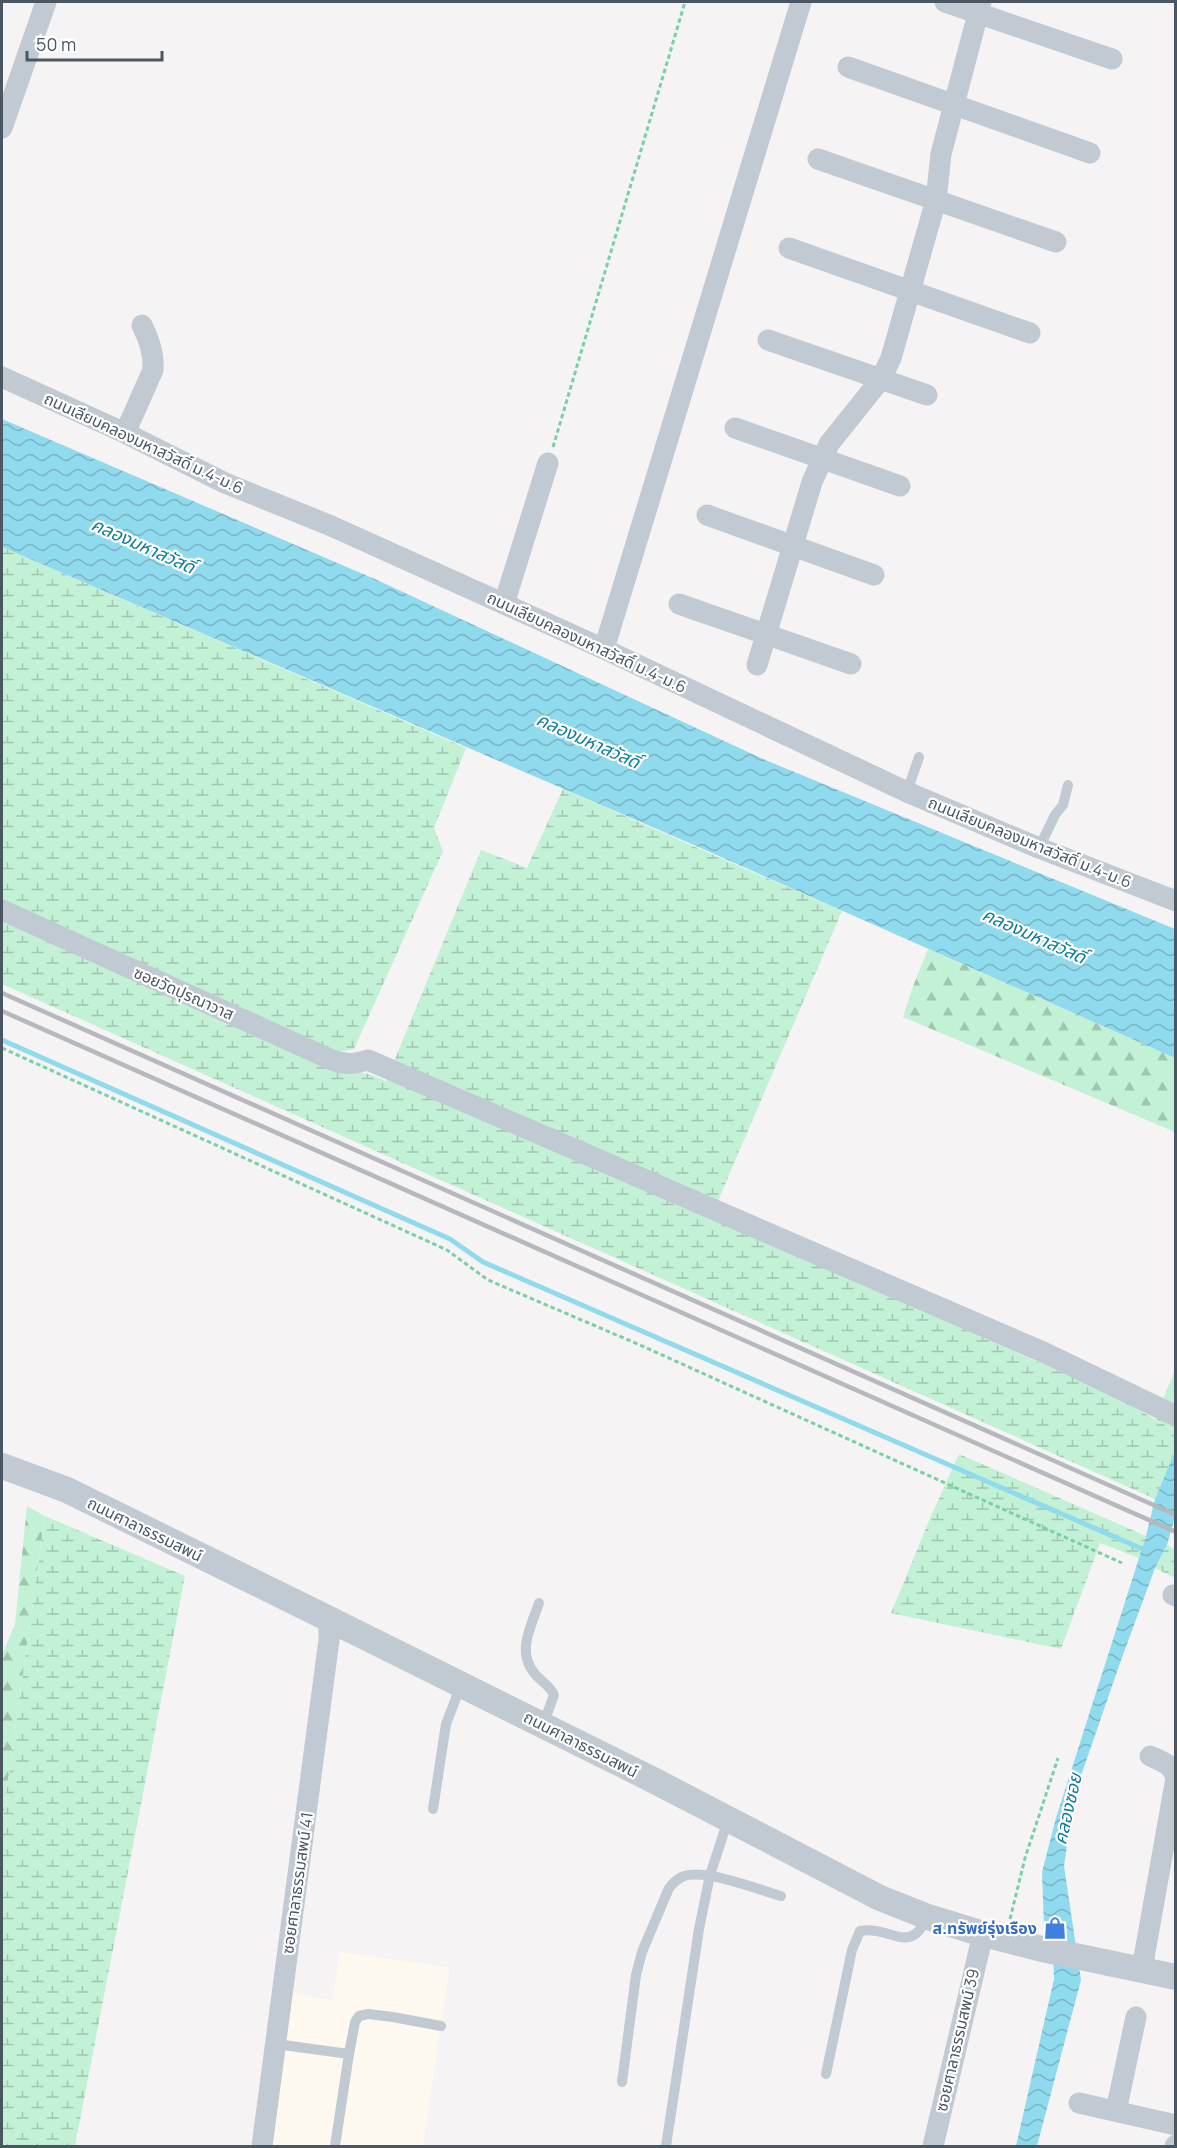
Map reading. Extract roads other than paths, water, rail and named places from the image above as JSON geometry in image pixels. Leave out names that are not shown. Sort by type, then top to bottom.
[{"type":"street","points":[[2,128],[46,2]]},
{"type":"street","points":[[604,649],[801,2]]},
{"type":"street","points":[[945,2],[979,7],[1112,59]]},
{"type":"street","points":[[757,665],[812,482],[822,459],[829,444],[881,379],[891,358],[936,200],[941,154],[979,7]]},
{"type":"street","points":[[848,67],[1090,153]]},
{"type":"street","points":[[818,159],[1056,242]]},
{"type":"street","points":[[789,249],[1030,333]]},
{"type":"street","points":[[124,433],[153,370],[154,359],[151,344],[142,325]]},
{"type":"street","points":[[768,340],[927,395]]},
{"type":"street","name":"ถนนเลียบคลองมหาสวัสดิ์ ม.4-ม.6","points":[[2,377],[225,483],[329,525],[604,649],[907,792],[1039,848],[1176,901]]},
{"type":"street","points":[[735,428],[900,486]]},
{"type":"street","points":[[504,604],[548,463]]},
{"type":"street","points":[[707,515],[874,575]]},
{"type":"street","points":[[679,604],[851,664]]},
{"type":"street","name":"ซอยวัดปุรณาวาส","points":[[2,910],[332,1060],[343,1064],[356,1064],[368,1060],[1042,1352],[1176,1416]]},
{"type":"street","name":"ถนนศาลาธรรมสพน์","points":[[2,1466],[66,1490],[329,1619],[880,1898],[928,1917],[994,1937],[1176,1977]]},
{"type":"street","name":"ซอยศาลาธรรมสพน์ 41","points":[[262,2146],[329,1641],[329,1619]]},
{"type":"street","points":[[1142,1969],[1176,1777],[1174,1769],[1168,1764],[1150,1756]]},
{"type":"street","name":"ซอยศาลาธรรมสพน์ 39","points":[[933,2146],[994,1937]]},
{"type":"street","points":[[1116,2111],[1137,2016]]},
{"type":"street","points":[[1079,2103],[1176,2125]]},
{"type":"lane","points":[[907,792],[919,756]]},
{"type":"lane","points":[[1039,848],[1055,815],[1063,805],[1068,785]]},
{"type":"lane","points":[[539,1603],[525,1642],[525,1656],[529,1667],[554,1695],[543,1726]]},
{"type":"lane","points":[[433,1809],[446,1724],[461,1684]]},
{"type":"lane","points":[[666,2146],[699,1929],[710,1875],[729,1820]]},
{"type":"lane","points":[[622,2082],[636,1975],[642,1952],[669,1888],[684,1875],[710,1875],[781,1896]]},
{"type":"lane","points":[[826,2074],[852,1950],[860,1931],[868,1929],[907,1937],[915,1936],[922,1930],[928,1917]]},
{"type":"lane","points":[[335,2146],[349,2054],[355,2022],[359,2016],[368,2014],[393,2017],[441,2026]]},
{"type":"lane","points":[[276,2044],[349,2054]]},
{"type":"water","name":"คลองมหาสวัสดิ์","points":[[2,419],[377,580],[763,759],[1175,929],[1175,1058],[687,842],[2,547]]},
{"type":"water","name":"คลองซอย","points":[[1175,1451],[1175,1517],[1167,1545],[1155,1568],[1074,1796],[1064,1866],[1081,1980],[1037,2146],[1016,2146],[1054,1979],[1053,1947],[1044,1927],[1042,1872],[1056,1818],[1146,1536],[1155,1499]]},
{"type":"waterway","points":[[2,1040],[450,1239],[483,1262],[1147,1551]]},
{"type":"railway","points":[[2,993],[1176,1515]]},
{"type":"railway","points":[[2,1011],[1176,1532]]},
{"type":"place","name":"ส.ทรัพย์รุ่งเรือง","points":[[1055,1928]]}]
